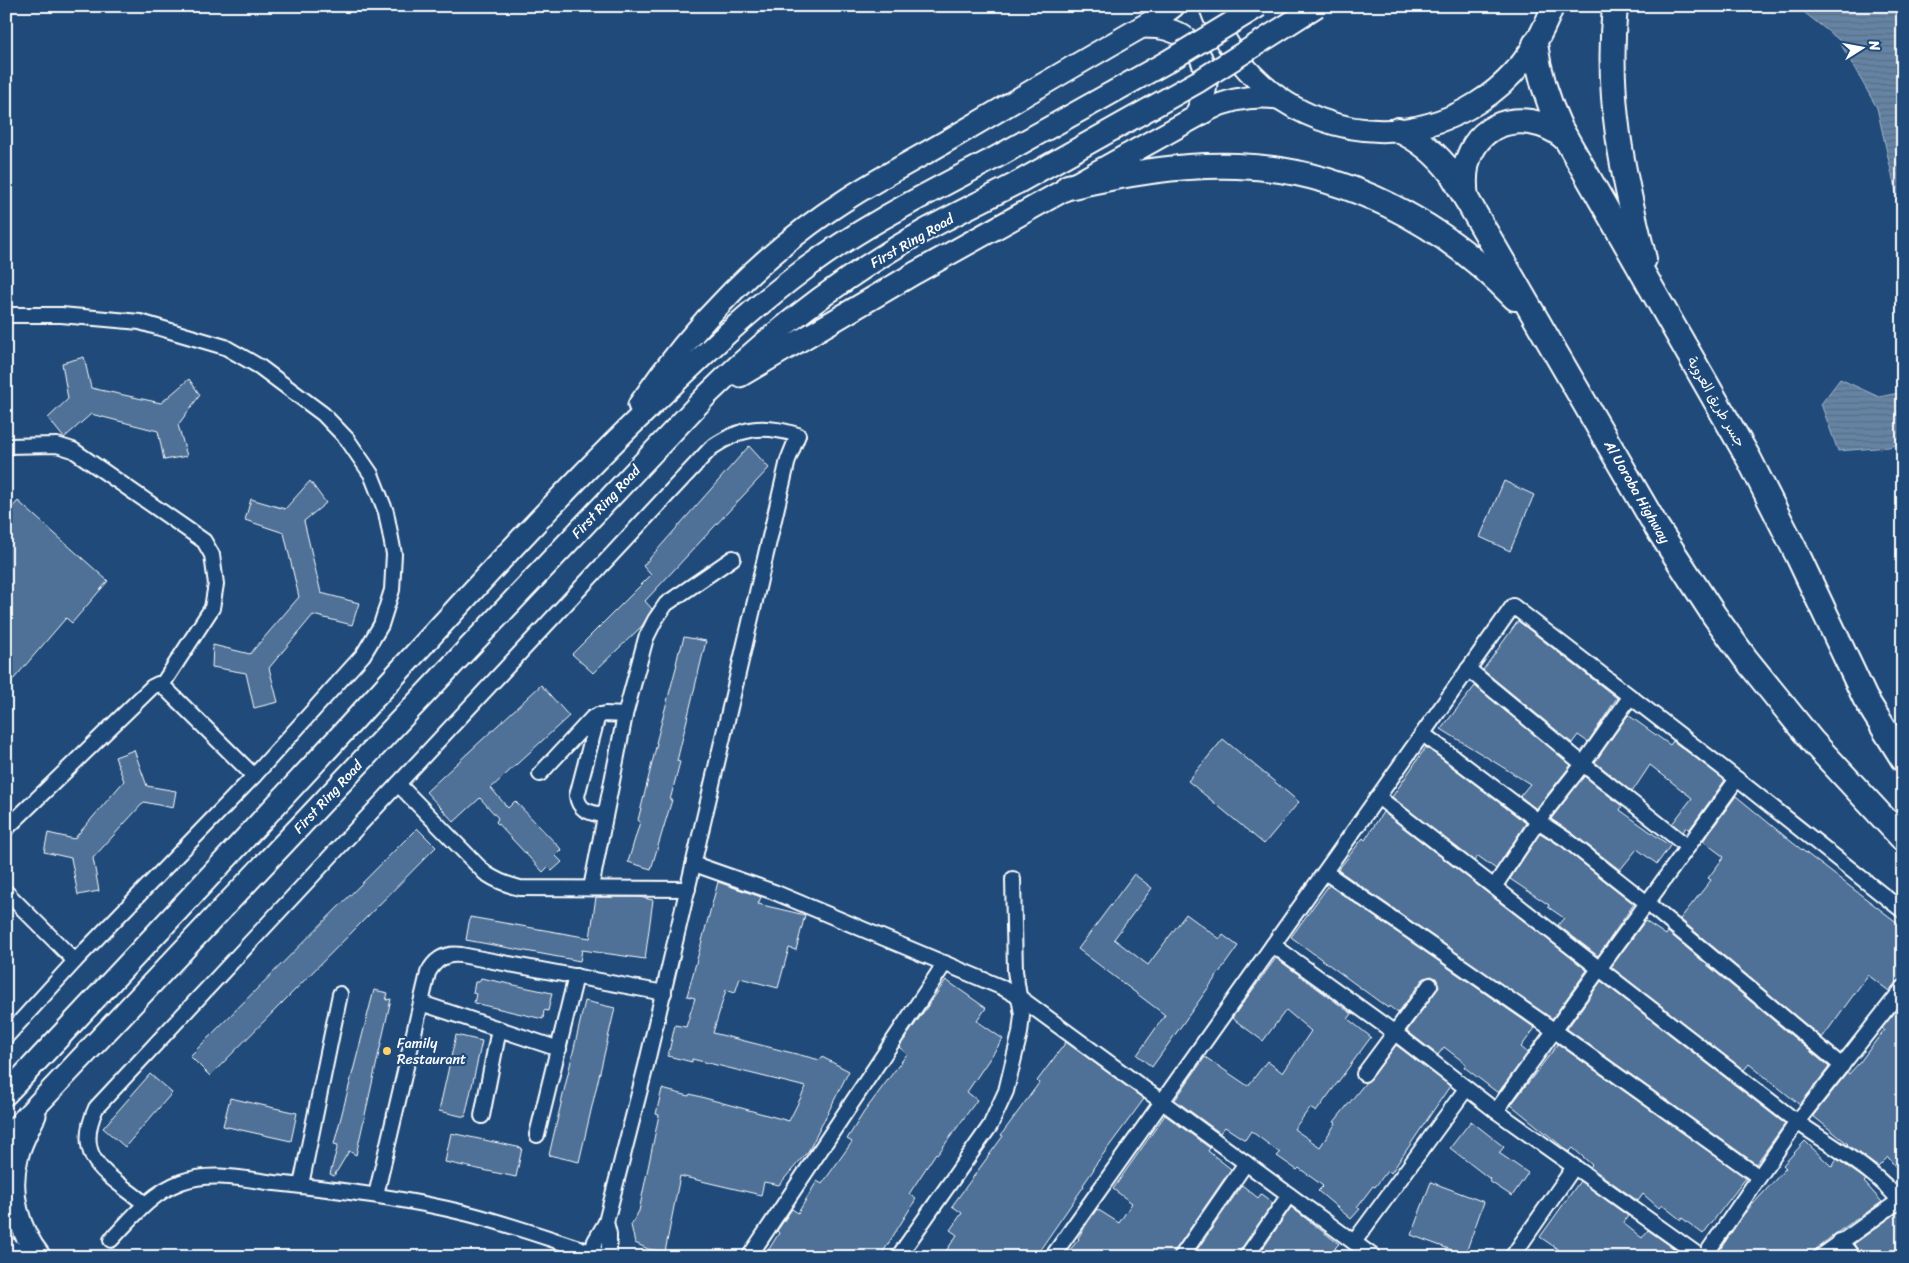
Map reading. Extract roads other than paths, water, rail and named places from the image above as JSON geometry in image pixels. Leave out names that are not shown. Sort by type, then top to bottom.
[{"type":"highway","points":[[1615,6],[1612,76],[1618,144],[1627,190],[1652,289]]},
{"type":"highway","name":"جسر طريق العروبة","points":[[1535,44],[1541,78],[1552,111],[1749,459],[1861,691],[1903,759]]},
{"type":"highway","points":[[1466,199],[1465,178],[1470,152],[1476,143],[1493,128],[1517,120],[1534,121],[1552,128],[1567,140]]},
{"type":"highway","name":"Al Uoroba Highway","points":[[1398,130],[1417,140],[1435,153],[1452,174],[1656,526],[1714,615],[1745,658],[1812,741],[1903,839]]},
{"type":"highway","points":[[1068,187],[1132,173],[1202,166],[1238,166],[1266,169],[1317,179],[1372,198],[1401,211],[1429,227],[1485,269],[1518,300],[1542,328]]},
{"type":"main road","points":[[616,440],[653,384],[693,333],[749,276],[786,244],[846,200],[1142,27],[1174,6]]},
{"type":"main road","points":[[1210,6],[1222,36],[1233,54],[1246,70],[1278,98],[1309,115],[1335,124],[1377,130],[1398,130],[1439,121],[1477,103],[1510,77],[1535,44],[1546,25],[1553,6]]},
{"type":"main road","points":[[6,1094],[303,777],[518,541],[616,440],[739,321],[802,271],[857,233],[1174,58],[1260,6]]},
{"type":"main road","name":"First Ring Road","points":[[6,1138],[708,395],[765,341],[817,300],[923,232],[1017,183],[1199,81],[1317,6]]},
{"type":"main road","points":[[1142,27],[1160,28],[1179,34],[1194,46],[1199,54],[1203,64],[1206,83],[1195,117]]},
{"type":"main road","points":[[708,395],[885,291],[1195,117],[1236,98],[1250,96],[1278,98]]},
{"type":"main road","points":[[40,1257],[30,1244],[21,1225],[15,1201],[14,1178],[17,1157],[42,1098]]},
{"type":"main road","points":[[6,1246],[22,1257]]},
{"type":"street","points":[[6,315],[61,315],[140,322],[225,347],[260,367],[323,414],[347,439],[371,474],[386,512],[394,554],[392,590],[381,625],[363,655],[254,776],[75,961],[6,1037]]},
{"type":"street","points":[[145,1204],[100,1167],[92,1157],[88,1130],[96,1108],[711,448],[726,438],[743,431],[761,428],[779,429],[798,435],[788,460],[646,1066],[606,1222],[595,1241],[591,1254]]},
{"type":"street","points":[[6,446],[57,445],[73,450],[204,541],[212,555],[216,584],[212,608],[162,685]]},
{"type":"street","points":[[592,888],[626,715],[646,638],[666,604],[733,558]]},
{"type":"street","points":[[1052,1257],[1513,606],[1737,779],[1903,911]]},
{"type":"street","points":[[1468,669],[1583,764],[1688,847]]},
{"type":"street","points":[[6,829],[152,687],[158,684],[162,685],[254,776]]},
{"type":"street","points":[[1494,886],[1538,821],[1583,764],[1630,697]]},
{"type":"street","points":[[540,774],[586,722],[598,715],[626,715]]},
{"type":"street","points":[[598,715],[577,796],[580,808],[605,816]]},
{"type":"street","points":[[1423,734],[1538,821],[1567,840],[1647,903],[1842,1066]]},
{"type":"street","points":[[1496,1111],[1737,779]]},
{"type":"street","points":[[398,784],[485,873],[497,881],[520,888],[688,889]]},
{"type":"street","points":[[1378,797],[1797,1122],[1868,1171],[1902,1201],[1840,1241],[1820,1257]]},
{"type":"street","points":[[694,864],[774,892],[985,979],[1019,997],[1374,1257]]},
{"type":"street","points":[[1324,872],[1555,1031],[1759,1177]]},
{"type":"street","points":[[898,1257],[990,1126],[1006,1091],[1020,1033],[1022,1015],[1015,971],[1013,879]]},
{"type":"street","points":[[6,892],[75,961]]},
{"type":"street","points":[[1273,945],[1395,1033],[1496,1111],[1703,1257],[1797,1122],[1842,1066],[1898,1004],[1903,988]]},
{"type":"street","points":[[376,1195],[428,973],[432,966],[445,956],[454,954],[664,993]]},
{"type":"street","points":[[748,1257],[945,963]]},
{"type":"street","points":[[537,1136],[576,976]]},
{"type":"street","points":[[1364,1074],[1430,985]]},
{"type":"street","points":[[301,1186],[340,994]]},
{"type":"street","points":[[421,1003],[559,1049]]},
{"type":"street","points":[[482,1116],[499,1029]]},
{"type":"street","points":[[1354,1242],[1466,1089]]},
{"type":"street","points":[[1181,1257],[1246,1163]]},
{"type":"street","points":[[1512,1257],[1574,1167]]},
{"type":"street","points":[[112,1240],[145,1204],[165,1189],[182,1182],[204,1177],[230,1178],[376,1195],[469,1214],[518,1228],[591,1254],[608,1257],[609,1234],[606,1222]]},
{"type":"street","points":[[1246,1257],[1289,1195]]},
{"type":"street","points":[[1840,1241],[1853,1257]]},
{"type":"water","points":[[1796,6],[1903,6],[1903,207],[1897,197],[1877,108],[1838,39]]},
{"type":"water","points":[[1840,379],[1879,397],[1903,392],[1903,443],[1889,447],[1838,451],[1821,404]]},
{"type":"place","name":"Family Restaurant","points":[[387,1051]]}]
